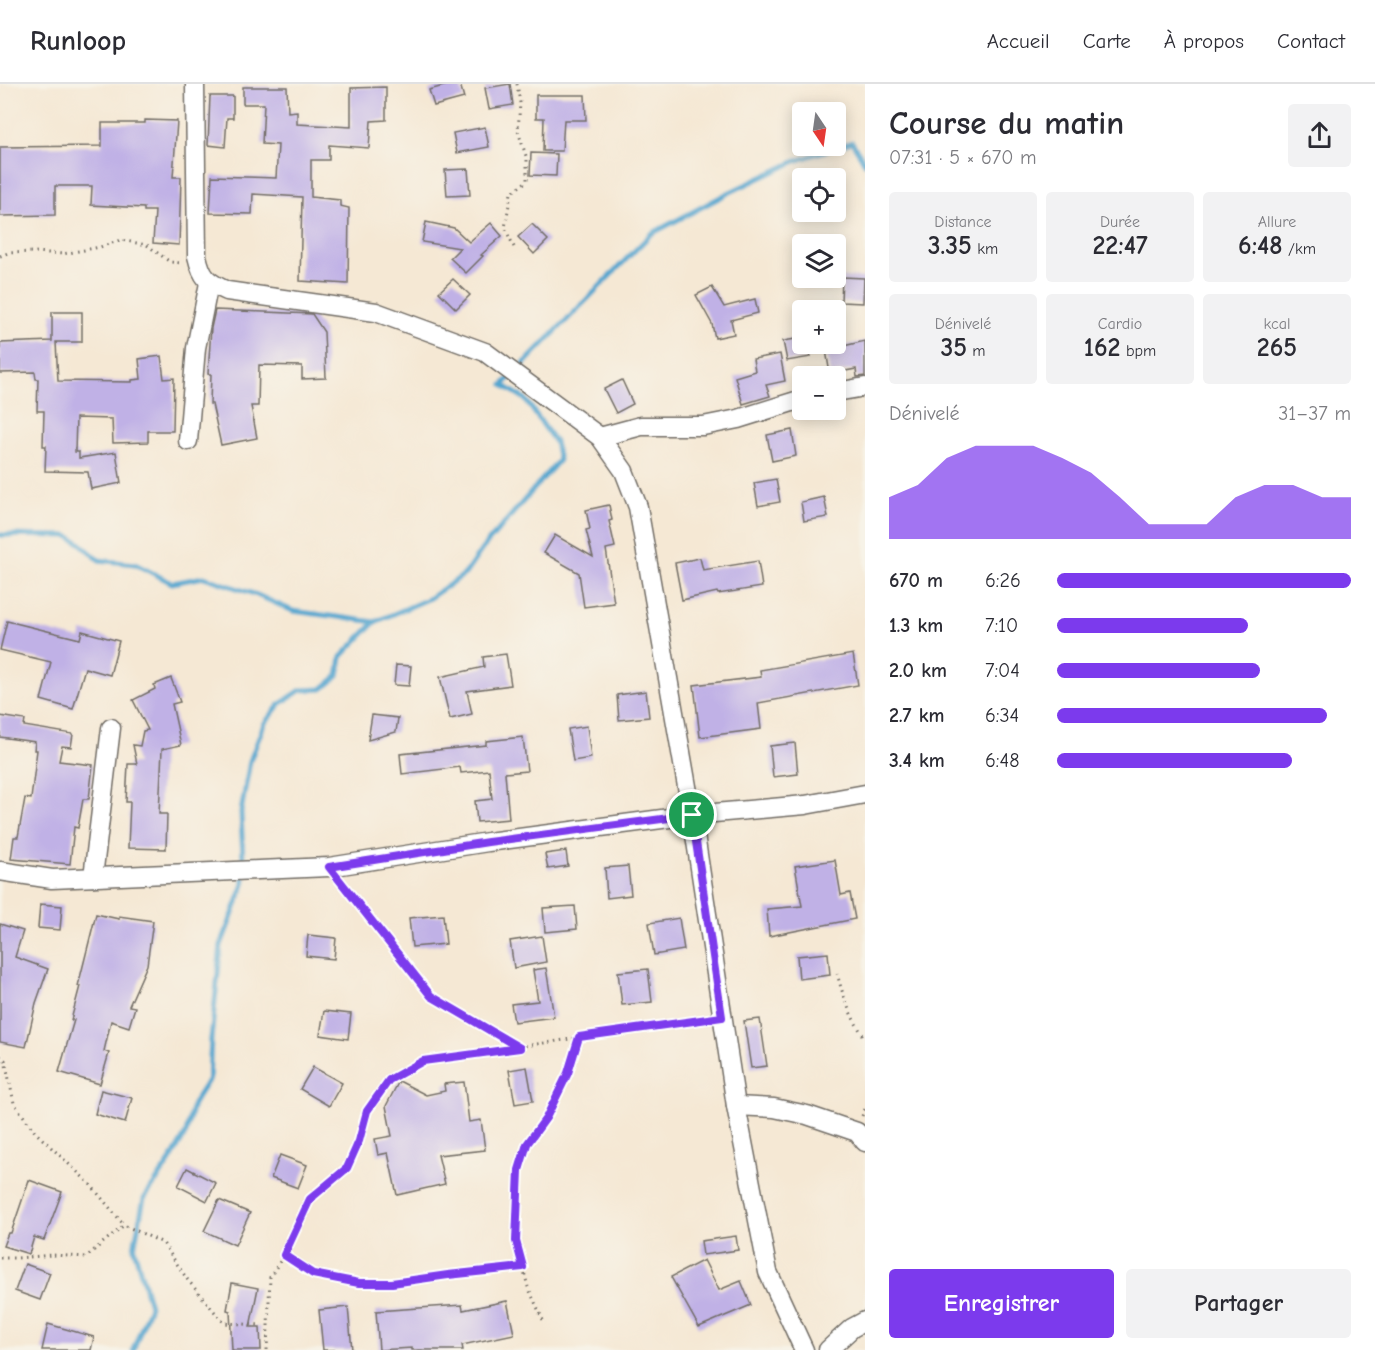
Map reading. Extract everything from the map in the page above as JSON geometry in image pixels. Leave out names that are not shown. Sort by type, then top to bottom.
[{"type":"street","points":[[195,84],[199,264],[200,270],[209,283],[227,291],[376,312],[485,352],[600,437],[624,471],[638,507],[692,815],[736,1106],[768,1272],[804,1350]]},
{"type":"street","points":[[188,441],[196,348],[209,283]]},
{"type":"street","points":[[846,390],[865,387]]},
{"type":"street","points":[[600,437],[641,426],[703,426],[738,419],[792,402]]},
{"type":"street","points":[[93,878],[111,728]]},
{"type":"street","points":[[0,871],[52,879],[329,867],[692,815],[805,805],[865,794]]},
{"type":"street","points":[[736,1106],[774,1108],[807,1116],[856,1132],[865,1142]]},
{"type":"street","points":[[828,1350],[852,1328],[865,1321]]},
{"type":"path","points":[[514,248],[505,228],[511,193],[527,181],[527,159],[518,132],[520,103],[517,84]]},
{"type":"path","points":[[0,256],[34,252],[63,255],[121,240],[147,244],[170,262],[199,264]]},
{"type":"path","points":[[329,867],[431,996],[520,1048]]},
{"type":"path","points":[[837,974],[855,1024],[865,1038]]},
{"type":"path","points":[[267,1350],[270,1277],[284,1255],[310,1199],[347,1168],[359,1141],[367,1111],[389,1080],[423,1061],[722,1017]]},
{"type":"path","points":[[543,1320],[528,1287],[516,1241],[519,1170],[527,1144],[546,1118],[568,1073],[579,1037]]},
{"type":"path","points":[[0,1056],[5,1060],[14,1102],[35,1132],[90,1184],[124,1225],[163,1243],[187,1279],[224,1323],[261,1325]]},
{"type":"path","points":[[0,1258],[52,1255],[86,1257],[124,1225]]},
{"type":"path","points":[[284,1255],[313,1274],[359,1283],[392,1283],[523,1267]]},
{"type":"building","points":[[460,84],[464,98],[434,106],[429,90]]},
{"type":"building","points":[[510,84],[513,105],[489,109],[485,88]]},
{"type":"building","points":[[243,87],[287,87],[288,112],[297,111],[297,124],[351,127],[351,88],[386,87],[386,120],[371,121],[369,148],[329,145],[329,160],[311,160],[311,197],[340,200],[340,206],[349,208],[348,284],[300,281],[302,197],[253,194],[252,214],[210,213],[212,176],[276,178],[278,145],[262,144],[264,104],[243,104]]},
{"type":"building","points":[[536,95],[585,95],[586,120],[564,120],[562,151],[543,151],[544,118],[536,118]]},
{"type":"building","points":[[210,96],[233,96],[233,118],[227,118],[225,147],[208,145]]},
{"type":"building","points":[[145,120],[177,121],[173,177],[181,177],[179,245],[153,243],[155,211],[144,211],[144,208],[91,205],[92,186],[55,186],[55,215],[0,216],[0,147],[102,146],[102,123],[145,123]]},
{"type":"building","points":[[485,127],[489,147],[457,153],[453,133]]},
{"type":"building","points":[[531,153],[557,154],[556,176],[530,175]]},
{"type":"building","points":[[468,169],[470,195],[447,196],[445,170]]},
{"type":"building","points":[[426,222],[454,228],[469,242],[491,223],[502,236],[481,255],[483,256],[466,273],[450,258],[460,248],[422,242]]},
{"type":"building","points":[[532,224],[548,240],[534,254],[518,237]]},
{"type":"building","points":[[846,277],[864,278],[863,303],[841,300],[842,288],[846,288]]},
{"type":"building","points":[[453,279],[470,295],[456,309],[439,292]]},
{"type":"building","points":[[712,287],[724,307],[755,299],[758,313],[731,320],[734,334],[715,338],[712,324],[696,295]]},
{"type":"building","points":[[215,310],[312,314],[324,332],[326,378],[302,379],[302,366],[259,365],[258,406],[251,406],[257,438],[221,445],[212,404],[210,404],[211,374],[208,374],[211,328]]},
{"type":"building","points":[[52,312],[82,312],[82,342],[56,342],[58,381],[132,382],[132,380],[141,379],[139,359],[161,356],[164,379],[174,378],[173,431],[148,431],[148,442],[113,443],[112,419],[76,418],[75,452],[79,452],[79,458],[116,452],[121,483],[91,489],[88,472],[45,471],[44,411],[37,411],[38,379],[36,379],[35,372],[0,373],[0,343],[52,341]]},
{"type":"building","points":[[792,340],[792,354],[810,354],[811,357],[787,361],[783,341]]},
{"type":"building","points":[[865,341],[865,376],[857,377],[856,369],[846,371],[846,366],[829,366],[827,354],[846,354],[846,345]]},
{"type":"building","points":[[780,354],[785,381],[766,385],[770,396],[743,404],[735,377],[755,371],[753,359]]},
{"type":"building","points":[[622,380],[633,404],[616,413],[604,389]]},
{"type":"building","points":[[792,430],[796,456],[772,461],[767,435]]},
{"type":"building","points":[[776,479],[780,502],[758,506],[754,483]]},
{"type":"building","points":[[824,497],[828,517],[804,521],[801,502]]},
{"type":"building","points":[[609,505],[612,520],[609,521],[615,547],[606,549],[614,603],[584,607],[579,573],[544,553],[555,535],[593,557],[586,530],[590,529],[586,510]]},
{"type":"building","points":[[700,558],[703,570],[758,561],[762,587],[718,594],[717,592],[682,600],[675,563]]},
{"type":"building","points":[[7,621],[80,639],[82,631],[119,641],[110,675],[85,668],[73,709],[41,700],[51,662],[0,650]]},
{"type":"building","points":[[506,654],[511,685],[467,691],[472,714],[450,719],[440,677],[484,667],[483,657]]},
{"type":"building","points":[[853,654],[858,685],[758,703],[761,729],[700,737],[694,685],[761,677],[760,670]]},
{"type":"building","points":[[396,665],[411,666],[409,686],[394,685]]},
{"type":"building","points":[[171,678],[180,702],[172,704],[181,745],[162,749],[159,814],[167,814],[166,849],[128,848],[130,802],[126,802],[128,764],[137,764],[133,745],[140,746],[143,731],[148,730],[133,700],[155,689],[154,685]]},
{"type":"building","points":[[646,691],[649,717],[619,720],[617,695]]},
{"type":"building","points":[[372,715],[398,718],[396,732],[368,740]]},
{"type":"building","points":[[0,716],[25,720],[24,726],[73,734],[71,747],[62,746],[59,761],[93,765],[89,799],[83,799],[78,828],[74,827],[70,864],[11,859],[14,837],[18,837],[25,798],[31,799],[37,750],[34,750],[35,742],[0,737]]},
{"type":"building","points":[[587,726],[591,758],[573,761],[568,729]]},
{"type":"building","points":[[523,737],[527,771],[505,773],[509,819],[477,822],[475,801],[492,799],[489,770],[461,773],[460,767],[402,774],[400,754],[486,745],[486,741]]},
{"type":"building","points":[[795,743],[798,774],[773,777],[770,746]]},
{"type":"building","points":[[566,851],[568,866],[548,869],[545,854]]},
{"type":"building","points":[[835,860],[841,895],[850,893],[855,919],[769,936],[767,909],[802,906],[795,866]]},
{"type":"building","points":[[628,866],[631,895],[607,898],[605,868]]},
{"type":"building","points":[[40,904],[62,906],[60,930],[38,928]]},
{"type":"building","points":[[575,906],[577,929],[545,932],[543,908]]},
{"type":"building","points":[[96,914],[119,919],[119,916],[153,921],[147,965],[129,1006],[135,1007],[129,1027],[111,1021],[104,1051],[109,1053],[100,1084],[59,1072],[74,1020],[71,1020]]},
{"type":"building","points":[[443,915],[446,944],[412,947],[409,918]]},
{"type":"building","points":[[679,918],[684,950],[654,955],[649,923]]},
{"type":"building","points":[[0,924],[23,931],[15,957],[48,969],[36,1003],[26,1047],[0,1042]]},
{"type":"building","points":[[308,935],[336,938],[334,959],[306,956]]},
{"type":"building","points":[[542,936],[546,962],[514,968],[510,941]]},
{"type":"building","points":[[828,953],[830,975],[799,979],[797,956]]},
{"type":"building","points":[[546,968],[554,1017],[514,1022],[511,1004],[538,1001],[533,970]]},
{"type":"building","points":[[648,969],[652,1002],[622,1005],[618,972]]},
{"type":"building","points":[[324,1011],[351,1014],[348,1039],[320,1035]]},
{"type":"building","points":[[760,1019],[767,1066],[751,1068],[744,1021]]},
{"type":"building","points":[[313,1067],[342,1083],[329,1106],[300,1089]]},
{"type":"building","points":[[527,1067],[533,1101],[515,1104],[509,1070]]},
{"type":"building","points":[[399,1081],[426,1095],[445,1091],[444,1084],[464,1082],[469,1122],[481,1120],[485,1150],[438,1155],[445,1184],[397,1195],[388,1153],[378,1155],[375,1139],[392,1136],[386,1106]]},
{"type":"building","points":[[101,1090],[132,1098],[125,1123],[95,1114]]},
{"type":"building","points":[[280,1155],[307,1165],[298,1188],[271,1178]]},
{"type":"building","points":[[187,1168],[216,1183],[207,1201],[178,1186]]},
{"type":"building","points":[[29,1180],[62,1192],[44,1240],[34,1237],[29,1254],[3,1246],[8,1233],[11,1233]]},
{"type":"building","points":[[219,1200],[250,1213],[235,1245],[204,1231]]},
{"type":"building","points":[[736,1236],[738,1250],[703,1255],[701,1241]]},
{"type":"building","points":[[704,1260],[719,1290],[741,1281],[751,1305],[699,1327],[671,1277]]},
{"type":"building","points":[[25,1264],[50,1273],[40,1300],[15,1291]]},
{"type":"building","points":[[232,1283],[258,1288],[250,1327],[260,1327],[261,1350],[232,1350],[230,1311],[227,1310]]},
{"type":"building","points":[[507,1301],[514,1334],[462,1345],[463,1350],[412,1350],[412,1348],[379,1350],[376,1311],[462,1305],[463,1310]]},
{"type":"building","points":[[348,1307],[352,1350],[323,1350],[319,1310]]},
{"type":"building","points":[[48,1324],[94,1337],[91,1350],[42,1350]]},
{"type":"waterway","points":[[133,1350],[150,1306],[134,1248],[144,1199],[186,1133],[193,1104],[209,1079],[221,945],[244,884],[241,812],[250,761],[264,724],[280,704],[301,690],[322,689],[338,676],[341,657],[375,622],[428,599],[465,574],[482,549],[559,460],[555,442],[525,399],[503,385],[651,234],[728,193],[796,161],[852,142],[865,163]]},
{"type":"waterway","points":[[0,535],[68,536],[80,543],[99,560],[135,564],[172,583],[204,577],[257,595],[293,611],[375,622]]},
{"type":"route","points":[[692,815],[722,1017],[579,1037],[568,1073],[546,1118],[527,1144],[519,1170],[516,1241],[523,1267],[392,1283],[359,1283],[313,1274],[284,1255],[310,1199],[347,1168],[359,1141],[367,1111],[389,1080],[423,1061],[520,1048],[431,996],[329,867],[488,842],[692,815]]}]
